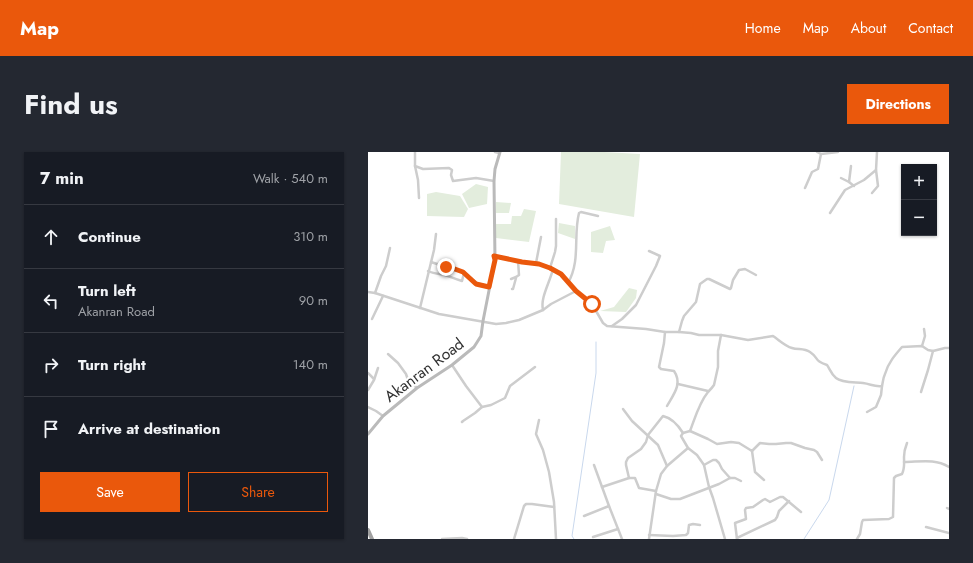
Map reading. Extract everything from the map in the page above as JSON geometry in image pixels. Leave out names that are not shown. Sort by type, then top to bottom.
[{"type":"highway","points":[[368,530],[372,539]]},
{"type":"main road","name":"Akanran Road","points":[[368,434],[383,416],[417,388],[452,365],[474,347],[481,336],[482,321],[495,260],[494,181],[498,152]]},
{"type":"street","points":[[415,152],[415,166],[418,180],[419,198]]},
{"type":"street","points":[[817,152],[822,154],[838,152]]},
{"type":"street","points":[[872,193],[878,186],[876,170],[877,152]]},
{"type":"street","points":[[805,188],[812,172],[818,168],[822,154]]},
{"type":"street","points":[[415,166],[423,169],[449,168],[452,170],[451,175],[453,181],[476,178],[494,181]]},
{"type":"street","points":[[849,182],[851,166]]},
{"type":"street","points":[[830,213],[845,190],[864,180],[876,170]]},
{"type":"street","points":[[841,178],[854,186]]},
{"type":"street","points":[[568,283],[571,278],[577,251],[579,214],[581,212],[598,216]]},
{"type":"street","points":[[543,310],[543,298],[556,246],[556,219]]},
{"type":"street","points":[[420,308],[434,250],[436,234]]},
{"type":"street","points":[[536,263],[541,237]]},
{"type":"street","points":[[375,293],[386,266],[390,248]]},
{"type":"street","points":[[611,326],[622,319],[636,305],[650,280],[660,256],[649,251]]},
{"type":"street","points":[[494,256],[536,263],[561,274],[576,291],[592,304],[603,323],[607,326],[665,332],[721,334],[748,340],[773,336],[791,348],[810,352],[820,363],[827,365],[837,379],[873,386],[882,386]]},
{"type":"street","points":[[512,289],[516,277],[519,275],[518,261]]},
{"type":"street","points":[[431,262],[464,273],[476,284],[489,287]]},
{"type":"street","points":[[679,332],[684,316],[696,302],[700,285],[703,281],[709,279],[730,288],[739,270],[745,269],[756,275]]},
{"type":"street","points":[[428,271],[453,279],[462,280],[464,273]]},
{"type":"street","points":[[511,279],[516,277]]},
{"type":"street","points":[[368,292],[439,314],[496,324],[519,320],[543,310],[551,304],[576,291]]},
{"type":"street","points":[[372,319],[383,296]]},
{"type":"street","points":[[922,346],[925,336],[924,329]]},
{"type":"street","points":[[665,332],[659,366],[674,372],[678,380],[678,384],[667,406]]},
{"type":"street","points":[[690,431],[699,408],[708,391],[713,388],[714,385],[718,367],[718,351],[721,334]]},
{"type":"street","points":[[867,412],[876,407],[881,395],[884,374],[893,357],[902,347],[922,346],[933,351],[949,348]]},
{"type":"street","points":[[921,392],[933,351]]},
{"type":"street","points":[[388,354],[398,363],[406,374],[408,380],[417,388]]},
{"type":"street","points":[[452,365],[482,407]]},
{"type":"street","points":[[462,422],[482,407],[491,405],[506,398],[510,386],[535,367]]},
{"type":"street","points":[[368,390],[378,368]]},
{"type":"street","points":[[368,373],[374,379]]},
{"type":"street","points":[[678,384],[708,391]]},
{"type":"street","points":[[368,407],[383,416]]},
{"type":"street","points":[[623,409],[632,421],[658,445],[667,466]]},
{"type":"street","points":[[629,478],[626,465],[628,458],[640,449],[664,416],[676,423],[683,433],[682,437],[688,448],[697,455],[704,465],[724,539]]},
{"type":"street","points":[[539,420],[536,434],[543,450],[549,472],[554,507],[556,539]]},
{"type":"street","points":[[683,433],[690,431],[717,444],[731,442],[739,443],[752,451]]},
{"type":"street","points":[[764,480],[755,472],[752,451],[760,442],[769,444],[786,443],[814,450],[822,460]]},
{"type":"street","points":[[857,539],[860,534],[863,520],[893,518],[894,478],[902,474],[904,469],[904,453],[906,443]]},
{"type":"street","points":[[688,448],[667,466],[662,474],[656,493],[649,537],[686,535],[688,533],[689,526],[693,524],[700,524]]},
{"type":"street","points":[[704,465],[716,460],[730,478]]},
{"type":"street","points":[[904,462],[939,462],[949,467]]},
{"type":"street","points":[[594,465],[622,539]]},
{"type":"street","points":[[602,487],[629,478],[635,478],[639,488],[641,489],[671,499],[680,499],[719,484],[730,478],[735,478],[741,481]]},
{"type":"street","points":[[789,501],[779,511],[775,520],[737,539],[735,523],[746,519],[746,508],[753,507],[765,499],[770,502],[780,497],[785,498],[789,501],[801,512]]},
{"type":"street","points":[[514,539],[524,506],[526,504],[554,507]]},
{"type":"street","points":[[584,516],[609,506]]},
{"type":"street","points":[[926,527],[949,534]]},
{"type":"street","points":[[593,537],[618,529]]},
{"type":"street","points":[[442,539],[467,539]]},
{"type":"green space","points":[[561,152],[640,154],[634,217],[559,204]]},
{"type":"green space","points":[[476,184],[488,187],[487,204],[469,208],[462,194]]},
{"type":"green space","points":[[436,192],[460,196],[468,209],[464,217],[427,216],[427,194]]},
{"type":"green space","points":[[496,202],[511,203],[509,213],[496,213]]},
{"type":"green space","points":[[524,209],[536,211],[529,242],[496,238],[496,224],[511,224],[512,216],[521,216]]},
{"type":"green space","points":[[559,223],[575,226],[575,239],[558,233]]},
{"type":"green space","points":[[610,226],[615,240],[606,241],[603,253],[591,252],[591,232]]},
{"type":"green space","points":[[629,288],[637,290],[636,298],[626,312],[600,311],[614,307]]},
{"type":"waterway","points":[[574,539],[572,536],[596,373],[596,342]]},
{"type":"waterway","points":[[804,539],[829,500],[854,386]]},
{"type":"route","points":[[446,267],[463,272],[476,284],[489,287],[495,260],[494,256],[539,264],[561,274],[576,291],[592,304]]}]
